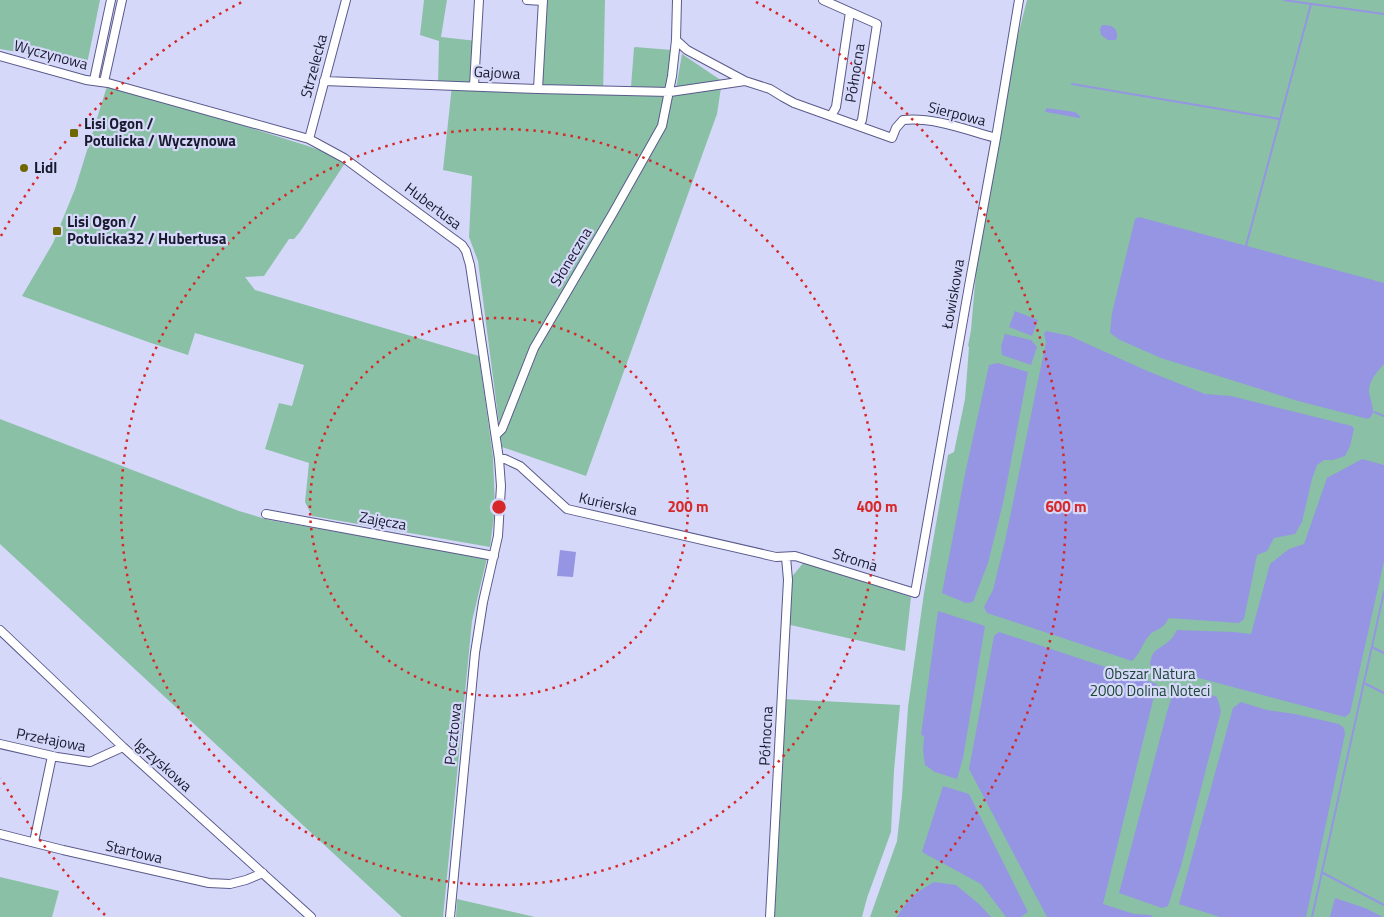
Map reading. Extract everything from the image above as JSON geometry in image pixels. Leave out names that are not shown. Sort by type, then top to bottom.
[{"type":"street","points":[[94,80],[111,0]]},
{"type":"street","points":[[104,82],[122,0]]},
{"type":"street","name":"Strzelecka","points":[[310,139],[346,0]]},
{"type":"street","points":[[474,86],[479,0]]},
{"type":"street","points":[[526,0],[543,1],[538,89]]},
{"type":"street","name":"Słoneczna","points":[[496,435],[502,429],[534,348],[614,213],[662,126],[670,92],[676,40],[677,0]]},
{"type":"street","points":[[823,0],[850,12],[836,107],[832,116]]},
{"type":"street","name":"Łowiskowa","points":[[915,593],[1019,0]]},
{"type":"street","name":"Północna","points":[[850,12],[877,24],[862,120],[859,126]]},
{"type":"street","points":[[676,40],[687,50],[745,81],[770,89],[789,100],[859,126]]},
{"type":"street","name":"Wyczynowa","points":[[0,56],[86,80],[94,80]]},
{"type":"street","name":"Hubertusa","points":[[94,80],[310,139],[344,158],[462,245],[469,258],[474,283],[499,459],[500,508],[494,556]]},
{"type":"street","name":"Gajowa","points":[[324,81],[670,92]]},
{"type":"street","points":[[670,92],[745,81]]},
{"type":"street","name":"Sierpowa","points":[[859,126],[892,138],[896,128],[903,120],[914,118],[950,125],[996,138]]},
{"type":"street","name":"Kurierska","points":[[499,459],[505,459],[520,466],[567,509],[776,557],[786,557]]},
{"type":"street","name":"Zajęcza","points":[[266,514],[494,556]]},
{"type":"street","name":"Pocztowa","points":[[450,917],[475,653],[483,602],[494,556]]},
{"type":"street","name":"Stroma","points":[[786,557],[795,556],[915,593]]},
{"type":"street","name":"Północna","points":[[770,917],[788,590],[786,557]]},
{"type":"street","name":"Igrzyskowa","points":[[0,630],[123,747],[311,917]]},
{"type":"street","name":"Przełajowa","points":[[0,744],[52,756],[90,762],[123,747]]},
{"type":"street","points":[[34,842],[52,756]]},
{"type":"street","name":"Startowa","points":[[0,834],[209,883],[230,884],[262,873]]},
{"type":"green space","points":[[0,0],[100,0],[87,64],[0,49]]},
{"type":"green space","points":[[424,0],[447,0],[441,37],[477,41],[474,86],[539,91],[541,42],[548,0],[605,0],[603,95],[675,94],[682,54],[722,81],[717,114],[586,476],[502,447],[478,261],[469,237],[472,176],[443,170],[452,85],[438,85],[439,41],[420,35]]},
{"type":"green space","name":"Obszar Natura 2000 Dolina Noteci","points":[[1027,0],[1384,0],[1384,917],[870,917],[897,841],[908,707],[924,593],[948,455],[954,452],[965,399],[968,346],[976,272],[1000,106]]},
{"type":"green space","points":[[635,47],[672,50],[669,85],[666,89],[631,87]]},
{"type":"green space","points":[[108,83],[347,160],[300,232],[294,239],[289,239],[264,276],[245,277],[255,290],[479,356],[493,457],[495,508],[490,547],[312,516],[305,502],[309,463],[265,449],[279,403],[292,406],[304,365],[195,333],[188,355],[22,296],[53,243],[75,189]]},
{"type":"green space","points":[[0,419],[239,511],[269,520],[487,558],[472,621],[443,917],[402,917],[0,544]]},
{"type":"green space","points":[[804,562],[911,597],[905,651],[786,624],[790,579]]},
{"type":"green space","points":[[783,699],[900,705],[891,832],[862,917],[773,917]]},
{"type":"green space","points":[[0,877],[59,891],[52,917],[0,917]]},
{"type":"green space","points":[[457,899],[535,917],[456,917]]},
{"type":"water","points":[[1102,25],[1109,25],[1116,30],[1116,40],[1108,40],[1101,35],[1100,29]]},
{"type":"water","points":[[1047,108],[1075,112],[1081,117],[1046,112]]},
{"type":"water","points":[[1139,217],[1384,283],[1384,364],[1375,375],[1369,389],[1373,409],[1371,416],[1368,419],[1298,401],[1161,358],[1120,340],[1110,333],[1112,313],[1135,219]]},
{"type":"water","points":[[1015,311],[1038,320],[1032,336],[1009,327]]},
{"type":"water","points":[[1046,331],[1070,336],[1145,370],[1205,394],[1231,396],[1352,426],[1354,429],[1350,446],[1345,456],[1333,460],[1324,460],[1317,465],[1302,522],[1295,534],[1274,538],[1267,551],[1257,555],[1244,619],[1239,623],[1169,618],[1162,627],[1150,635],[1132,661],[987,613],[984,607],[993,590],[1005,541],[1046,342],[1044,334]]},
{"type":"water","points":[[1005,334],[1031,340],[1037,347],[1031,365],[1002,355],[1001,346]]},
{"type":"water","points":[[998,363],[1028,372],[1003,503],[988,563],[973,602],[966,603],[942,593],[989,365]]},
{"type":"water","points":[[1362,459],[1384,465],[1384,561],[1350,713],[1345,717],[1150,665],[1154,652],[1171,639],[1177,630],[1251,634],[1270,564],[1289,549],[1304,544],[1327,478]]},
{"type":"water","points":[[560,550],[576,552],[573,577],[557,576]]},
{"type":"water","points":[[938,611],[985,626],[963,758],[957,779],[935,772],[925,765],[923,751],[924,736],[921,735]]},
{"type":"water","points":[[999,632],[1157,684],[1103,904],[1134,914],[1151,915],[1153,917],[1047,917],[969,769],[994,636]]},
{"type":"water","points":[[1184,690],[1202,691],[1217,697],[1221,711],[1181,866],[1168,906],[1162,908],[1119,893],[1173,693]]},
{"type":"water","points":[[1241,702],[1267,710],[1339,724],[1344,728],[1345,734],[1306,917],[1220,917],[1179,904],[1233,708]]},
{"type":"water","points":[[943,786],[969,794],[1028,912],[1021,917],[1006,917],[981,884],[922,852]]},
{"type":"water","points":[[934,882],[956,885],[991,917],[897,917],[913,896]]},
{"type":"water","points":[[1335,898],[1365,908],[1383,917],[1330,917]]},
{"type":"waterway","points":[[1246,246],[1311,4],[1284,0]]},
{"type":"waterway","points":[[1312,4],[1384,14]]},
{"type":"waterway","points":[[1072,84],[1279,119]]},
{"type":"waterway","points":[[1374,412],[1384,416]]},
{"type":"waterway","points":[[1312,917],[1384,592]]},
{"type":"waterway","points":[[1372,647],[1384,653]]},
{"type":"waterway","points":[[1364,683],[1384,693]]},
{"type":"waterway","points":[[1323,873],[1384,905]]},
{"type":"place","name":"Lisi Ogon / Potulicka / Wyczynowa","points":[[74,133]]},
{"type":"place","name":"Lidl","points":[[24,168]]},
{"type":"place","name":"Lisi Ogon / Potulicka32 / Hubertusa","points":[[57,231]]}]
